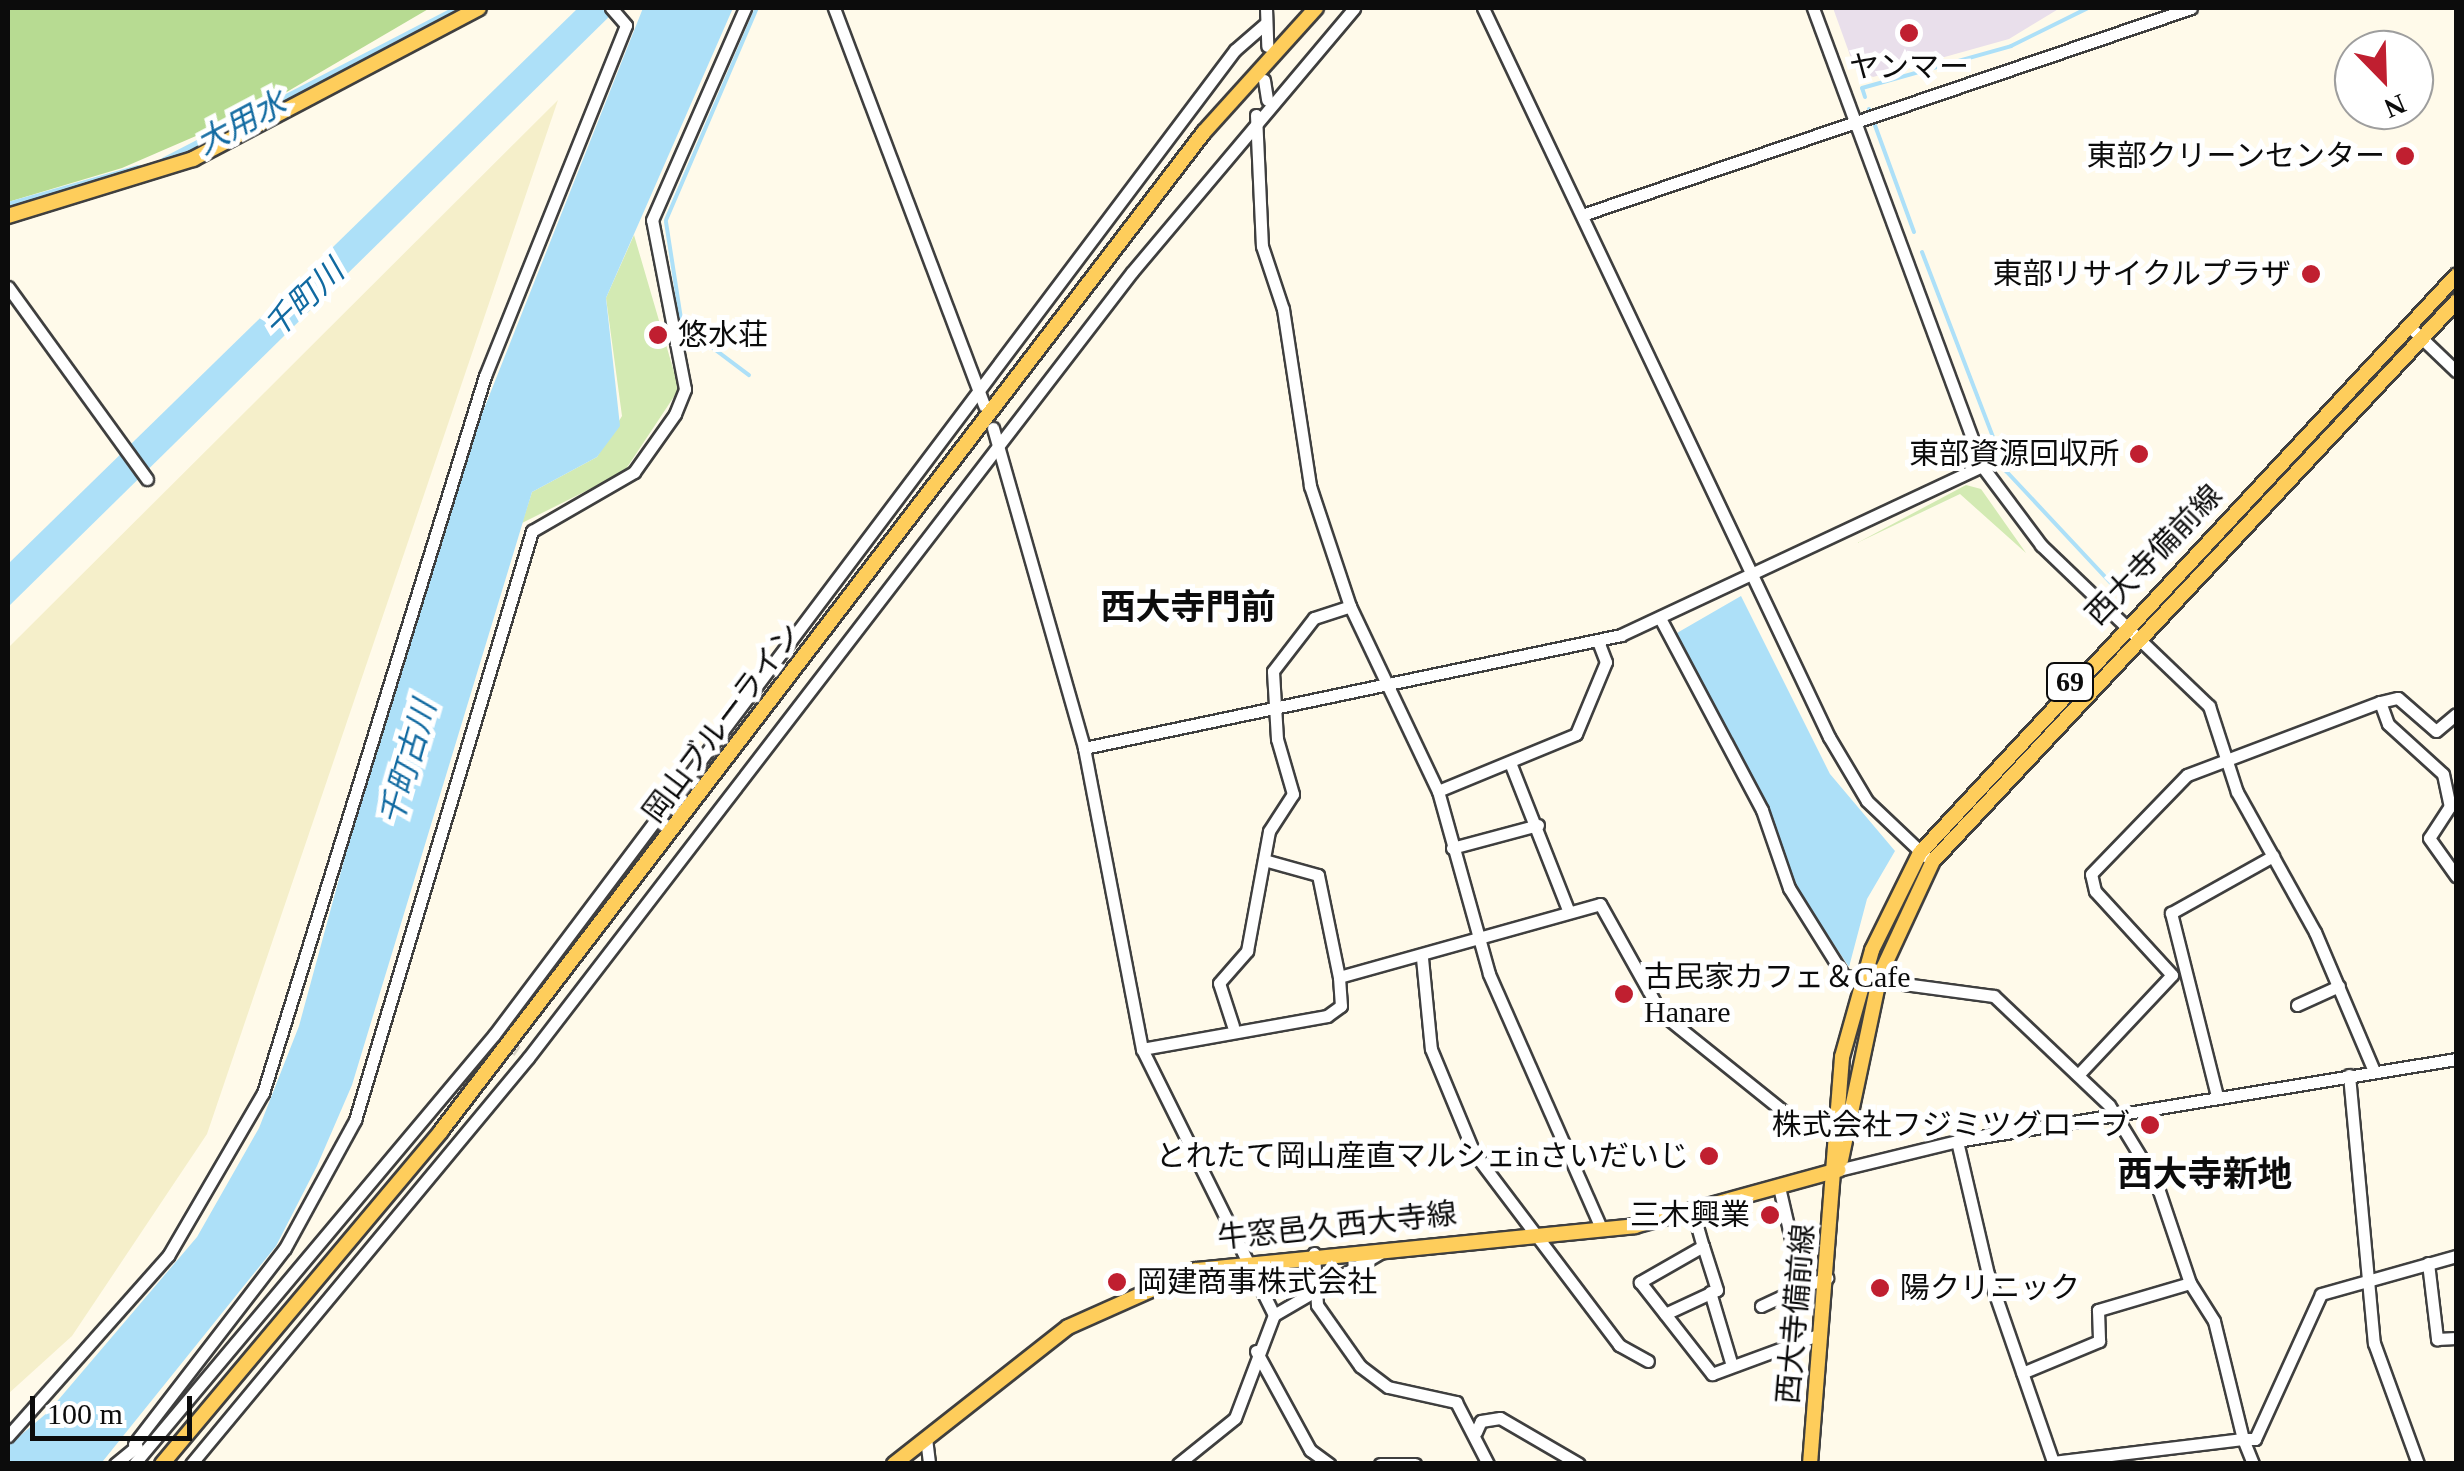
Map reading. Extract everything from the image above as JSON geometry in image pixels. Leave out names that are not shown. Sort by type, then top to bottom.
[{"type":"main road","points":[[8,216],[193,159],[479,8]]},
{"type":"main road","name":"岡山ブルーライン","points":[[162,1464],[442,1132],[1204,132],[1316,8]]},
{"type":"main road","name":"西大寺備前線","points":[[1838,1170],[1842,1057],[1869,984],[1926,857],[2456,276]]},
{"type":"main road","name":"西大寺備前線","points":[[2131,630],[2456,302]]},
{"type":"main road","name":"西大寺備前線","points":[[1810,1464],[1838,1170],[1869,984]]},
{"type":"main road","name":"牛窓邑久西大寺線","points":[[894,1464],[1094,1312],[1240,1261],[1601,1228],[1693,1212],[1838,1170]]},
{"type":"street","points":[[134,1464],[140,1447],[285,1248],[355,1120],[532,531],[634,472],[676,414],[685,389],[652,220],[745,8]]},
{"type":"street","points":[[834,8],[984,406]]},
{"type":"street","points":[[1266,8],[1266,46]]},
{"type":"street","points":[[191,1464],[523,1055],[1267,100],[1354,8]]},
{"type":"street","points":[[1483,8],[1847,772],[1926,857]]},
{"type":"street","points":[[1813,8],[1982,466],[2025,527],[2209,706],[2225,756],[2339,986],[2374,1070]]},
{"type":"street","points":[[1582,215],[2190,8]]},
{"type":"street","points":[[8,1436],[168,1256],[263,1092],[484,376],[626,25],[614,11]]},
{"type":"street","points":[[115,1464],[140,1447],[498,1038],[708,763],[979,391],[1235,50],[1266,23]]},
{"type":"street","points":[[1264,80],[1267,100]]},
{"type":"street","points":[[1256,115],[1262,246],[1283,309],[1310,486],[1350,606],[1384,685],[1438,791],[1476,938],[1601,1228]]},
{"type":"street","points":[[8,288],[147,479]]},
{"type":"street","points":[[2409,326],[2456,370]]},
{"type":"street","points":[[993,428],[1084,748],[1142,1049],[1240,1261],[1274,1315]]},
{"type":"street","points":[[1084,748],[1598,641],[1661,620],[1982,466]]},
{"type":"street","points":[[1233,1026],[1220,983],[1247,952],[1269,831],[1293,794],[1274,707],[1273,671],[1300,633],[1350,606]]},
{"type":"street","points":[[1661,620],[1762,810],[1788,888],[1844,976],[1869,984],[1984,992],[2116,1114],[2156,1182],[2169,1231],[2180,1235],[2190,1283],[2214,1320],[2243,1439],[2253,1464]]},
{"type":"street","points":[[1438,791],[1511,765],[1585,724],[1606,662],[1598,641]]},
{"type":"street","points":[[2078,1076],[2172,975],[2095,892],[2091,874],[2194,769],[2398,698],[2436,731],[2456,714]]},
{"type":"street","points":[[2380,702],[2388,724],[2443,774],[2450,806],[2429,838],[2456,876]]},
{"type":"street","points":[[1511,765],[1538,825],[1568,910]]},
{"type":"street","points":[[2443,774],[2456,770]]},
{"type":"street","points":[[1452,848],[1538,825]]},
{"type":"street","points":[[2216,1096],[2171,914],[2273,856]]},
{"type":"street","points":[[1142,1049],[1233,1026],[1336,1012],[1340,977],[1318,876],[1264,860]]},
{"type":"street","points":[[1340,977],[1422,958],[1568,910],[1600,904],[1661,1013],[1793,1119],[1837,1134]]},
{"type":"street","points":[[1422,958],[1445,1093],[1474,1153],[1535,1234],[1563,1259],[1619,1344],[1648,1362]]},
{"type":"street","points":[[2297,1005],[2339,986]]},
{"type":"street","points":[[1838,1170],[1957,1141],[2456,1059]]},
{"type":"street","points":[[2349,1076],[2374,1343],[2418,1464]]},
{"type":"street","points":[[1957,1141],[2050,1463],[2243,1439],[2264,1433],[2269,1397],[2311,1306],[2366,1279],[2456,1256]]},
{"type":"street","points":[[1779,1187],[1802,1287]]},
{"type":"street","points":[[1665,1314],[1717,1290],[1693,1212]]},
{"type":"street","points":[[1178,1464],[1236,1418],[1256,1352],[1274,1315],[1392,1246]]},
{"type":"street","points":[[1703,1246],[1640,1282],[1712,1374],[1821,1334]]},
{"type":"street","points":[[1314,1253],[1316,1289],[1374,1381],[1449,1398],[1476,1432],[1488,1464]]},
{"type":"street","points":[[2428,1263],[2437,1339],[2456,1338]]},
{"type":"street","points":[[1760,1306],[1827,1278]]},
{"type":"street","points":[[2022,1373],[2099,1341],[2098,1310],[2190,1283]]},
{"type":"street","points":[[1710,1292],[1732,1366]]},
{"type":"street","points":[[1256,1352],[1310,1450],[1329,1464]]},
{"type":"street","points":[[1476,1432],[1481,1421],[1500,1418],[1579,1464]]},
{"type":"street","points":[[926,1438],[929,1464]]},
{"type":"street","points":[[1380,1464],[1415,1464]]},
{"type":"shaded area","points":[[1833,8],[2060,8],[2009,39],[1873,77],[1855,69]]},
{"type":"shaded area","points":[[558,100],[207,1134],[72,1336],[8,1394],[8,648]]},
{"type":"green space","points":[[8,8],[430,8],[256,110],[122,168],[8,202]]},
{"type":"green space","points":[[634,235],[679,389],[624,472],[522,523],[532,492],[597,457],[622,416],[606,298]]},
{"type":"green space","points":[[1966,485],[1981,489],[2026,553],[1960,494],[1857,543]]},
{"type":"water","name":"千町川","points":[[578,8],[618,8],[8,607],[8,564]]},
{"type":"water","name":"千町古川","points":[[643,8],[733,8],[606,298],[620,426],[597,457],[532,492],[352,1085],[317,1166],[276,1246],[103,1461],[8,1463],[8,1446],[48,1412],[197,1237],[259,1128],[299,1026],[381,724],[474,434]]},
{"type":"water","points":[[1741,596],[1830,774],[1895,851],[1867,899],[1849,967],[1797,889],[1735,745],[1670,637]]},
{"type":"waterway","name":"大用水","points":[[165,162],[462,8]]},
{"type":"waterway","points":[[666,220],[757,8]]},
{"type":"waterway","points":[[1865,97],[1862,88],[2011,46],[2088,8]]},
{"type":"waterway","points":[[1869,109],[1914,232]]},
{"type":"waterway","name":"大用水","points":[[8,207],[138,170]]},
{"type":"waterway","points":[[666,222],[684,338],[697,336],[749,375]]},
{"type":"waterway","points":[[1922,252],[2006,471],[2121,594]]},
{"type":"tunnel","points":[[502,1040],[518,1051]]},
{"type":"place","name":"ヤンマー","points":[[1909,33]]},
{"type":"place","name":"東部クリーンセンター","points":[[2405,156]]},
{"type":"place","name":"東部リサイクルプラザ","points":[[2311,274]]},
{"type":"place","name":"悠水荘","points":[[658,335]]},
{"type":"place","name":"東部資源回収所","points":[[2139,454]]},
{"type":"place","name":"古民家カフェ＆Cafe Hanare","points":[[1624,994]]},
{"type":"place","name":"株式会社フジミツグローブ","points":[[2150,1125]]},
{"type":"place","name":"とれたて岡山産直マルシェinさいだいじ","points":[[1709,1156]]},
{"type":"place","name":"三木興業","points":[[1770,1215]]},
{"type":"place","name":"岡建商事株式会社","points":[[1117,1282]]},
{"type":"place","name":"陽クリニック","points":[[1880,1288]]},
{"type":"district","name":"西大寺門前","points":[[1188,608]]},
{"type":"district","name":"西大寺新地","points":[[2205,1175]]}]
